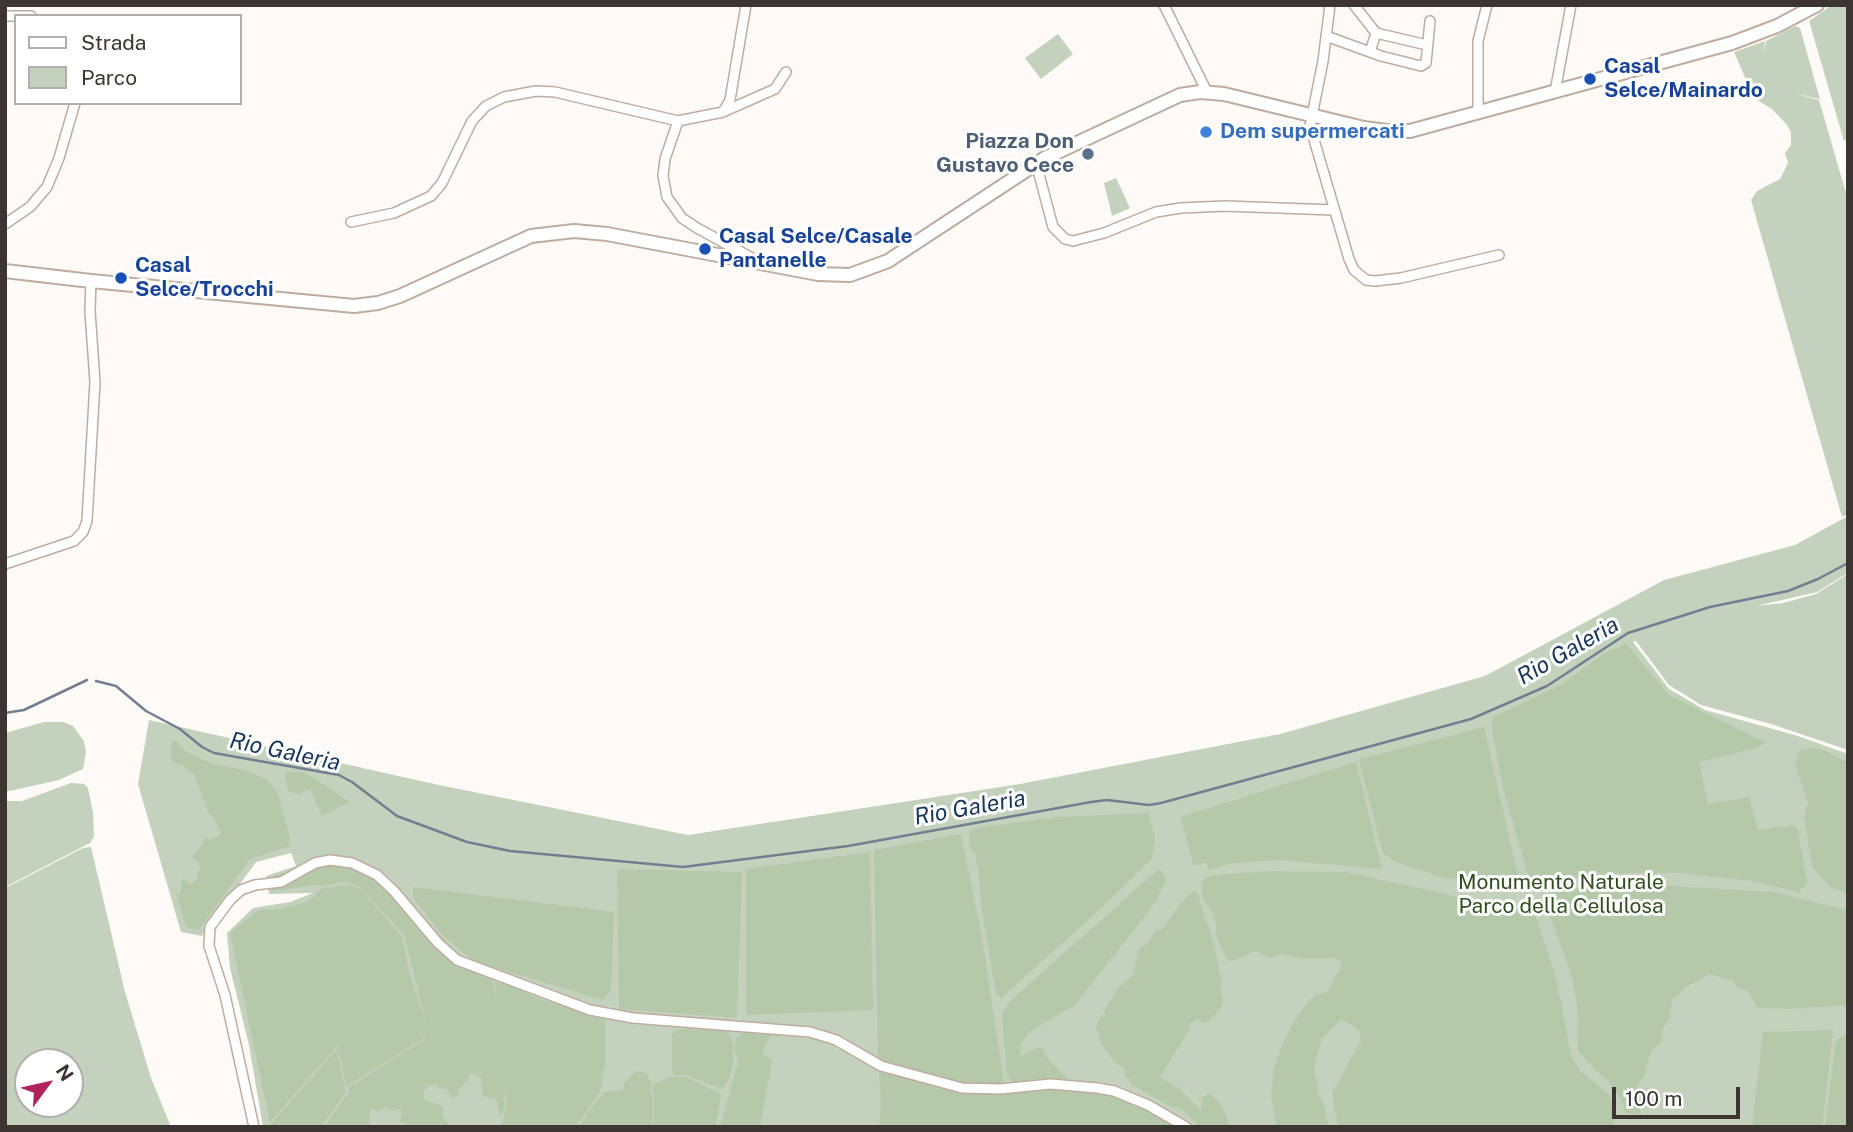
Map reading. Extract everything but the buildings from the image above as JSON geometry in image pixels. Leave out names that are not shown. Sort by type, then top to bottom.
[{"type":"main road","points":[[5,271],[340,306],[362,305],[400,296],[523,239],[562,231],[607,234],[765,264],[850,275],[893,258],[1036,163],[1188,93],[1230,95],[1364,128],[1395,131],[1424,128],[1752,36],[1817,5]]},
{"type":"street","points":[[723,112],[733,93],[746,5]]},
{"type":"street","points":[[1164,5],[1207,92]]},
{"type":"street","points":[[1330,5],[1311,130],[1350,262],[1357,273],[1369,281],[1401,278],[1499,255]]},
{"type":"street","points":[[1354,5],[1376,33],[1427,45]]},
{"type":"street","points":[[1478,113],[1478,41],[1487,5]]},
{"type":"street","points":[[1555,92],[1571,5]]},
{"type":"street","points":[[1326,36],[1381,57],[1421,66],[1426,63],[1430,21]]},
{"type":"street","points":[[1370,52],[1376,33]]},
{"type":"street","points":[[351,222],[394,213],[431,196],[442,183],[472,121],[486,106],[505,97],[536,91],[555,92],[678,121],[723,112],[775,89],[786,72]]},
{"type":"street","points":[[5,224],[30,207],[47,187],[59,158],[74,105]]},
{"type":"street","points":[[678,121],[663,165],[664,186],[670,202],[690,224],[765,264]]},
{"type":"street","points":[[1036,163],[1054,227],[1059,235],[1073,241],[1104,233],[1156,212],[1173,209],[1224,206],[1334,210]]},
{"type":"street","points":[[5,564],[70,543],[83,532],[87,521],[96,382],[90,311],[91,281]]},
{"type":"street","points":[[254,1127],[225,995],[209,946],[210,927],[241,890],[255,885],[281,882],[315,863],[330,860],[352,863],[377,875],[444,950],[457,960],[590,1010],[633,1018],[810,1031],[836,1040],[881,1066],[962,1088],[1000,1089],[1051,1084],[1097,1087],[1148,1105],[1186,1127]]},
{"type":"green space","points":[[1832,5],[1848,5],[1848,138],[1844,141],[1809,21]]},
{"type":"green space","points":[[1795,26],[1800,28],[1820,99],[1793,93],[1819,100],[1848,200],[1848,514],[1842,517],[1751,200],[1757,191],[1780,179],[1788,163],[1785,153],[1791,145],[1791,132],[1772,109],[1754,98],[1734,52],[1765,41],[1764,55],[1766,41]]},
{"type":"green space","points":[[1058,34],[1073,54],[1041,79],[1025,58]]},
{"type":"green space","points":[[1116,178],[1130,208],[1112,216],[1104,183]]},
{"type":"green space","name":"Monumento Naturale Parco della Cellulosa","points":[[1848,516],[1848,573],[1817,592],[1756,606],[1783,603],[1816,594],[1848,574],[1848,750],[1771,724],[1701,705],[1669,685],[1636,641],[1633,642],[1669,689],[1705,710],[1798,736],[1848,754],[1848,1127],[263,1127],[249,1045],[230,968],[227,933],[253,908],[290,902],[313,893],[269,894],[266,876],[296,866],[291,853],[256,862],[202,936],[181,932],[138,784],[149,720],[434,784],[688,835],[1020,784],[1280,734],[1485,676],[1664,580],[1795,545]]},
{"type":"green space","points":[[1626,644],[1669,695],[1766,743],[1699,762],[1708,804],[1749,797],[1758,830],[1793,825],[1798,830],[1807,883],[1799,892],[1752,881],[1679,873],[1604,873],[1531,885],[1503,789],[1492,728],[1493,717],[1561,685],[1605,653]]},
{"type":"green space","points":[[44,722],[64,722],[73,726],[84,741],[86,752],[83,769],[59,780],[5,792],[5,733]]},
{"type":"green space","points":[[1484,727],[1521,889],[1441,877],[1395,862],[1383,853],[1359,759]]},
{"type":"green space","points":[[172,741],[177,741],[186,752],[213,764],[244,770],[267,780],[278,793],[290,839],[289,846],[250,859],[199,930],[186,927],[176,894],[180,894],[182,878],[191,884],[196,881],[200,868],[198,861],[192,857],[203,844],[204,838],[213,839],[221,834],[214,817],[209,814],[194,774],[182,765],[174,763],[170,755]]},
{"type":"green space","points":[[1811,748],[1824,750],[1848,763],[1848,893],[1831,888],[1812,866],[1804,817],[1808,803],[1795,763],[1799,751]]},
{"type":"green space","points":[[1356,762],[1382,869],[1279,860],[1234,863],[1209,870],[1206,862],[1194,866],[1180,817]]},
{"type":"green space","points":[[285,772],[301,772],[313,777],[349,802],[322,816],[310,789],[299,794],[288,792]]},
{"type":"green space","points":[[71,783],[84,784],[88,788],[94,837],[90,843],[5,887],[5,801],[22,801]]},
{"type":"green space","points":[[1148,813],[1155,836],[1152,859],[1001,998],[996,993],[978,869],[975,853],[969,846],[969,833],[976,828],[1057,817]]},
{"type":"green space","points":[[961,834],[983,943],[1004,1084],[960,1083],[878,1059],[874,850]]},
{"type":"green space","points":[[91,847],[125,992],[151,1078],[171,1127],[5,1127],[5,888],[83,848]]},
{"type":"green space","points":[[870,852],[873,1010],[746,1015],[746,869]]},
{"type":"green space","points":[[328,861],[347,863],[385,884],[430,938],[492,977],[496,997],[495,982],[540,999],[605,1018],[605,1065],[600,1092],[576,1127],[501,1127],[507,1103],[504,1087],[505,1105],[503,1113],[499,1115],[495,1098],[483,1097],[481,1078],[470,1073],[458,1095],[453,1098],[446,1088],[441,1089],[435,1084],[428,1086],[423,1093],[424,1100],[439,1104],[443,1109],[442,1117],[452,1127],[413,1127],[399,1121],[402,1114],[400,1109],[392,1111],[385,1107],[379,1112],[373,1109],[369,1113],[370,1127],[324,1127],[349,1092],[348,1088],[423,1040],[427,1029],[422,1039],[347,1086],[337,1046],[270,1122],[230,933],[258,910],[283,909],[309,901],[323,888],[349,885],[361,889],[402,937],[409,973],[427,1025],[404,935],[361,888],[347,881],[273,891],[269,877]]},
{"type":"green space","points":[[1160,868],[1166,880],[1155,903],[1074,1006],[1031,1030],[1020,1045],[1021,1056],[1043,1048],[1046,1057],[1066,1077],[1063,1082],[1027,1085],[1012,1082],[1007,1074],[1002,1015],[1008,1003]]},
{"type":"green space","points":[[617,869],[742,872],[737,1018],[619,1009]]},
{"type":"green space","points":[[1270,871],[1345,872],[1455,896],[1533,909],[1557,981],[1571,1056],[1581,1072],[1610,1095],[1614,1127],[1338,1127],[1332,1093],[1361,1041],[1360,1032],[1351,1024],[1340,1020],[1322,1039],[1314,1066],[1329,1127],[1277,1127],[1271,1096],[1274,1068],[1280,1050],[1294,1021],[1310,1000],[1316,995],[1328,992],[1341,969],[1341,961],[1281,954],[1268,958],[1256,951],[1229,962],[1217,939],[1212,912],[1202,896],[1202,884],[1206,877]]},
{"type":"green space","points":[[1636,884],[1773,892],[1848,910],[1848,1005],[1758,1008],[1748,991],[1737,987],[1733,981],[1709,974],[1685,988],[1672,1000],[1670,1017],[1662,1030],[1663,1040],[1651,1051],[1645,1073],[1636,1088],[1641,1115],[1625,1113],[1621,1099],[1608,1081],[1578,1050],[1577,1006],[1572,978],[1543,895],[1579,887],[1605,888]]},
{"type":"green space","points":[[413,887],[614,912],[611,989],[604,1000],[475,962],[441,934],[413,897]]},
{"type":"green space","points":[[1194,890],[1216,952],[1222,985],[1222,1006],[1208,1022],[1203,1023],[1197,1019],[1190,1023],[1189,1030],[1160,1077],[1181,1090],[1201,1110],[1203,1097],[1209,1093],[1221,1104],[1230,1127],[1201,1127],[1181,1109],[1172,1107],[1132,1085],[1130,1079],[1126,1078],[1124,1067],[1117,1065],[1102,1045],[1096,1026],[1118,988],[1132,976],[1139,949],[1149,942],[1154,932],[1163,929],[1179,905]]},
{"type":"green space","points":[[676,1030],[727,1031],[733,1043],[733,1063],[730,1077],[722,1089],[685,1075],[674,1075],[672,1035]]},
{"type":"green space","points":[[748,1030],[773,1031],[762,1052],[772,1061],[760,1127],[720,1127],[738,1061],[734,1050],[736,1038]]},
{"type":"green space","points":[[1833,1030],[1822,1127],[1752,1127],[1763,1032]]},
{"type":"green space","points":[[1848,1033],[1848,1127],[1825,1127],[1836,1040]]},
{"type":"green space","points":[[337,1049],[346,1092],[321,1127],[271,1127],[271,1124]]},
{"type":"green space","points":[[879,1068],[922,1082],[971,1091],[1052,1087],[1101,1091],[1149,1110],[1178,1127],[879,1127]]},
{"type":"green space","points":[[636,1071],[646,1073],[652,1083],[650,1090],[653,1097],[653,1127],[579,1127],[605,1092],[623,1090],[624,1083]]},
{"type":"green space","points":[[671,1077],[686,1077],[721,1094],[716,1127],[654,1127],[652,1089],[654,1084]]},
{"type":"waterway","name":"Rio Galeria","points":[[96,681],[116,686],[146,711],[180,729],[214,753],[339,775],[397,816],[467,842],[510,851],[683,867],[848,846],[1091,802],[1107,800],[1149,805],[1161,803],[1471,719],[1547,686],[1628,633],[1710,607],[1788,591],[1848,563]]},
{"type":"waterway","name":"Rio Galeria","points":[[5,713],[24,710],[87,680]]},
{"type":"place","name":"Casal Selce/Mainardo","points":[[1590,79]]},
{"type":"place","name":"Dem supermercati","points":[[1206,132]]},
{"type":"place","name":"Piazza Don Gustavo Cece","points":[[1088,154]]},
{"type":"place","name":"Casal Selce/Casale Pantanelle","points":[[705,249]]},
{"type":"place","name":"Casal Selce/Trocchi","points":[[121,278]]}]
